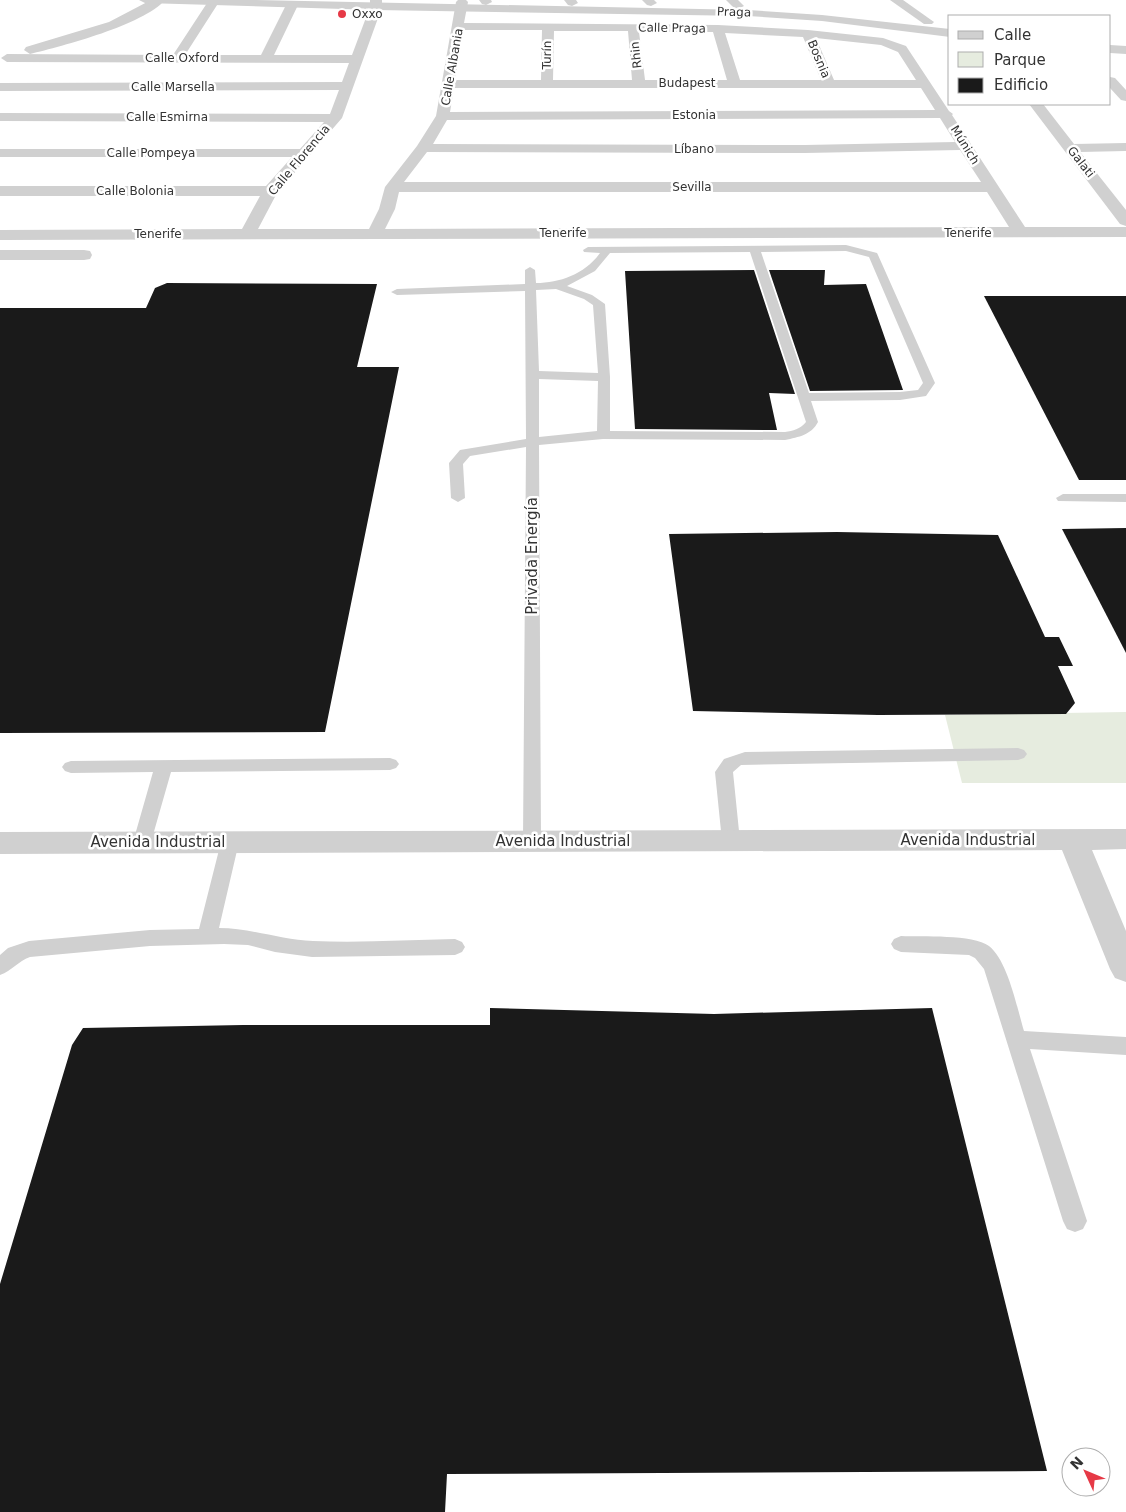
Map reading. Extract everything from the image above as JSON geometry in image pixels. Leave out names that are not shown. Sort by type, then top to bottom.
[{"type":"street","name":"Praga","points":[[145,0],[292,5],[405,3],[748,13],[830,18],[948,33]]},
{"type":"street","points":[[4,59],[120,21],[148,8],[158,0]]},
{"type":"street","name":"Praga","points":[[364,0],[376,4]]},
{"type":"street","points":[[896,0],[928,22]]},
{"type":"street","name":"Praga","points":[[462,5],[485,1],[735,3],[948,25]]},
{"type":"street","points":[[176,59],[213,2]]},
{"type":"street","name":"Calle Florencia","points":[[248,234],[270,191],[334,118],[358,59],[376,4]]},
{"type":"street","points":[[266,58],[292,5]]},
{"type":"street","name":"Calle Albania","points":[[375,233],[387,209],[393,187],[423,148],[443,116],[460,26],[462,5]]},
{"type":"street","name":"Calle Praga","points":[[460,26],[718,29],[808,34],[883,42]]},
{"type":"street","name":"Turín","points":[[547,84],[548,26]]},
{"type":"street","name":"Rhin","points":[[633,27],[639,83]]},
{"type":"street","points":[[718,29],[734,83]]},
{"type":"street","name":"Bosnia","points":[[808,34],[829,83]]},
{"type":"street","name":"Múnich","points":[[883,42],[902,48],[1021,233]]},
{"type":"street","points":[[1111,42],[1126,42]]},
{"type":"street","points":[[1111,49],[1126,50]]},
{"type":"street","name":"Calle Oxford","points":[[4,59],[358,59]]},
{"type":"street","points":[[1112,75],[1126,97]]},
{"type":"street","name":"Budapest","points":[[449,84],[925,84]]},
{"type":"street","name":"Calle Marsella","points":[[0,87],[347,86]]},
{"type":"street","name":"Galati","points":[[1037,105],[1126,221]]},
{"type":"street","name":"Estonia","points":[[443,116],[946,114]]},
{"type":"street","name":"Calle Esmirna","points":[[0,117],[334,118]]},
{"type":"street","name":"Líbano","points":[[423,148],[806,149],[965,146]]},
{"type":"street","points":[[1069,148],[1126,147]]},
{"type":"street","name":"Calle Pompeya","points":[[0,153],[303,153]]},
{"type":"street","points":[[1098,184],[1117,184]]},
{"type":"street","name":"Sevilla","points":[[393,187],[992,187]]},
{"type":"street","name":"Calle Bolonia","points":[[0,191],[270,191]]},
{"type":"street","name":"Tenerife","points":[[0,235],[1126,232]]},
{"type":"street","points":[[0,255],[84,255]]},
{"type":"street","points":[[1073,840],[1126,970]]},
{"type":"street","name":"Avenida Industrial","points":[[0,843],[1126,840]]},
{"type":"lane","points":[[458,498],[456,462],[465,453],[567,437],[603,435],[785,436],[801,432],[809,427],[812,422],[754,248]]},
{"type":"lane","points":[[588,250],[846,248],[873,255],[929,383],[922,393],[900,396],[804,397]]},
{"type":"lane","points":[[557,286],[590,271],[601,261],[607,250]]},
{"type":"lane","name":"Privada Energía","points":[[530,270],[533,376],[532,841]]},
{"type":"lane","points":[[398,292],[557,286],[588,297],[599,304],[604,377],[603,435]]},
{"type":"lane","points":[[533,376],[604,377]]},
{"type":"lane","points":[[1063,498],[1126,498]]},
{"type":"lane","points":[[732,841],[724,772],[726,765],[733,761],[745,758],[1018,754]]},
{"type":"lane","points":[[71,767],[390,764]]},
{"type":"lane","points":[[142,842],[164,766]]},
{"type":"lane","points":[[207,937],[230,842]]},
{"type":"lane","points":[[0,967],[16,954],[29,949],[150,938],[248,937],[275,944],[312,949],[455,947]]},
{"type":"lane","points":[[901,944],[972,947],[982,952],[993,966],[1075,1221]]},
{"type":"lane","points":[[1017,1039],[1126,1046]]},
{"type":"green space","points":[[1126,712],[1126,783],[962,783],[945,715]]},
{"type":"building","points":[[754,270],[795,394],[769,393],[777,430],[635,429],[625,271]]},
{"type":"building","points":[[769,270],[825,270],[824,285],[866,284],[903,390],[810,391]]},
{"type":"building","points":[[167,283],[377,284],[357,367],[399,367],[325,732],[0,733],[0,308],[146,308],[155,288]]},
{"type":"building","points":[[984,296],[1126,296],[1126,480],[1079,480]]},
{"type":"building","points":[[1126,528],[1126,653],[1062,529]]},
{"type":"building","points":[[837,532],[998,535],[1045,637],[1059,637],[1073,666],[1058,666],[1075,703],[1066,714],[878,715],[693,711],[669,534]]},
{"type":"building","points":[[490,1008],[714,1014],[932,1008],[1047,1471],[447,1474],[445,1512],[0,1512],[0,1284],[72,1045],[83,1028],[243,1025],[490,1025]]},
{"type":"place","name":"Oxxo","points":[[342,14]]}]
